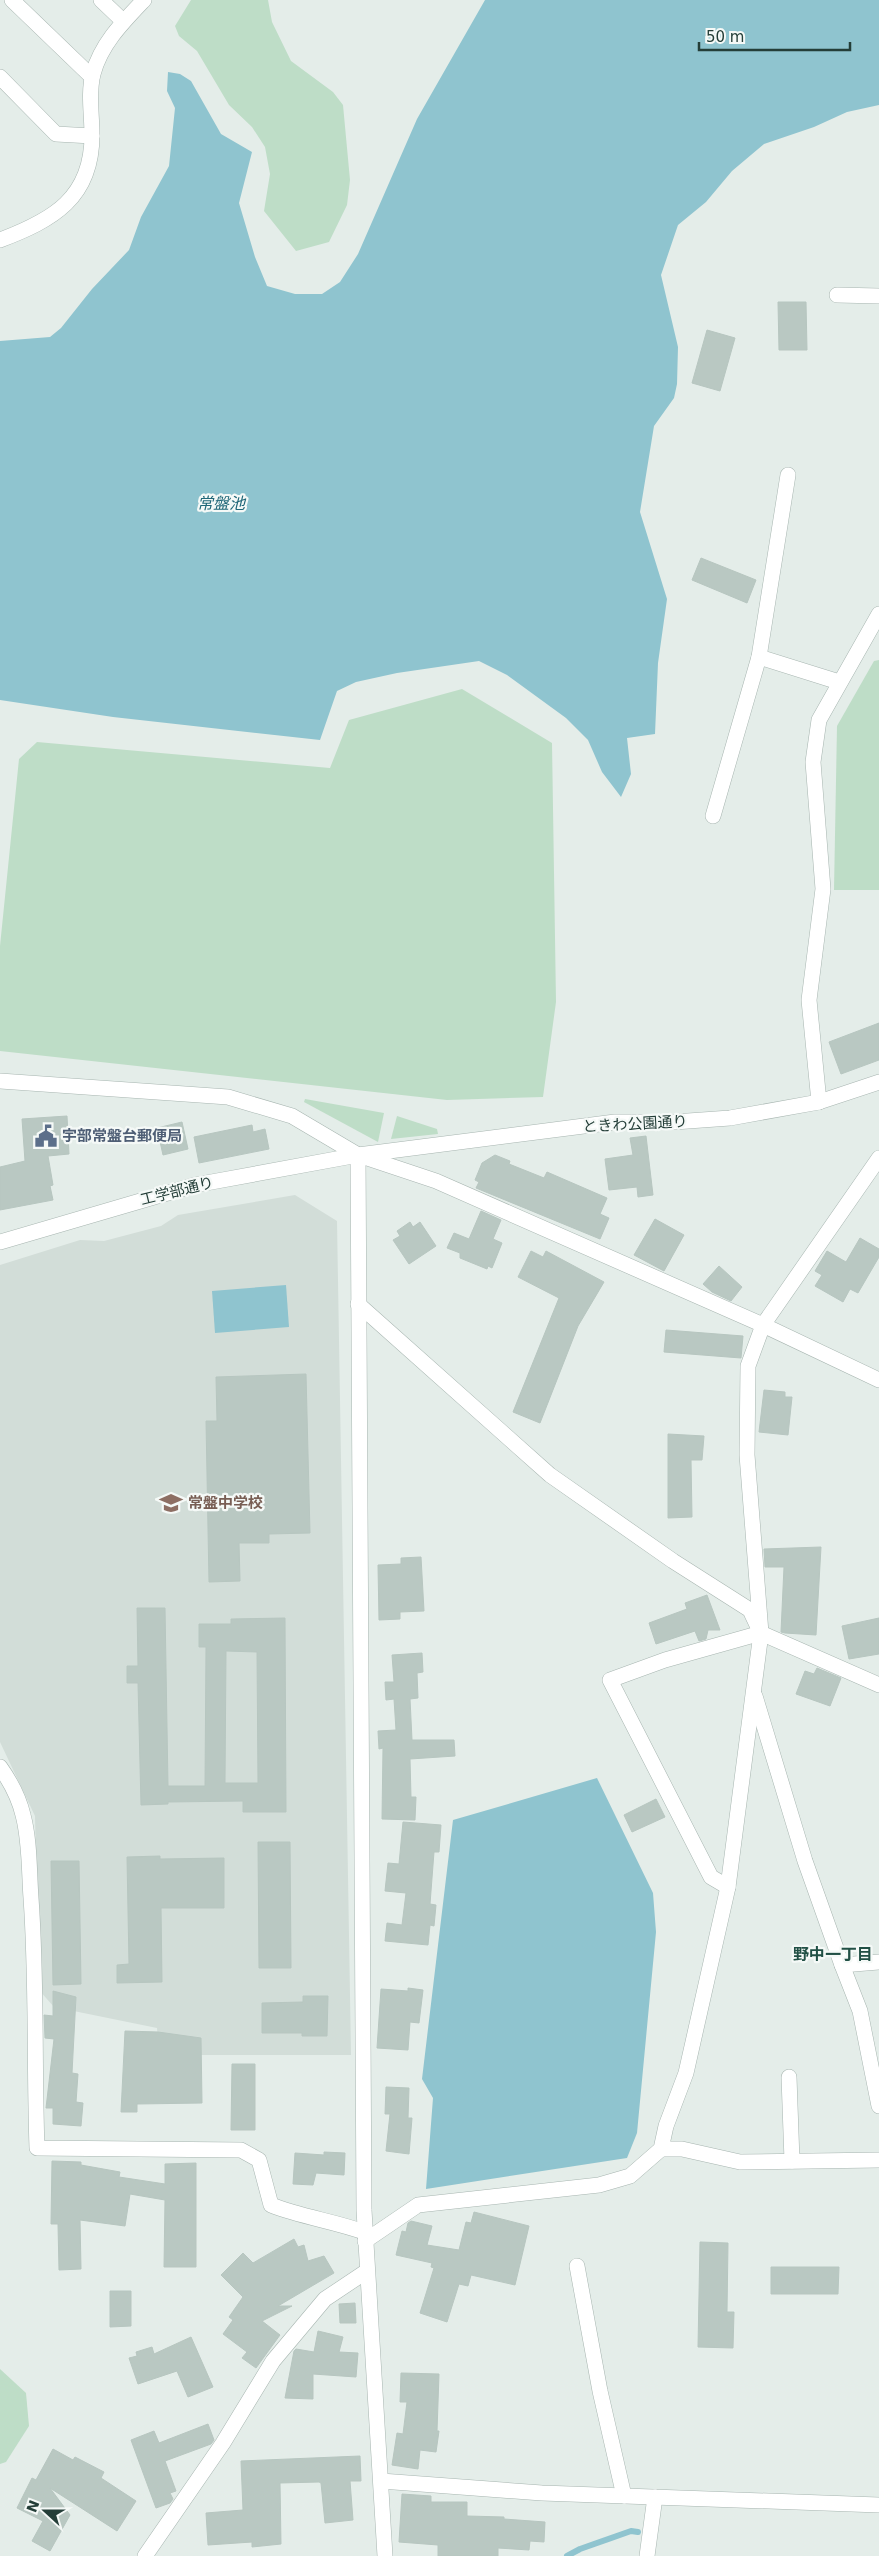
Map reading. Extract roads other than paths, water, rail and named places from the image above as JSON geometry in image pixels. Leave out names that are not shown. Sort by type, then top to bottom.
[{"type":"street","points":[[12,0],[92,77]]},
{"type":"street","points":[[102,0],[124,21]]},
{"type":"street","points":[[0,240],[36,226],[62,207],[80,187],[89,164],[92,136],[92,77],[106,44],[144,0]]},
{"type":"street","points":[[0,77],[56,134],[92,136]]},
{"type":"street","points":[[837,295],[879,296]]},
{"type":"street","points":[[713,816],[759,657],[788,475]]},
{"type":"street","points":[[819,1102],[809,1000],[824,889],[812,762],[819,720],[879,614]]},
{"type":"street","points":[[759,657],[839,682]]},
{"type":"street","points":[[0,1080],[228,1097],[292,1116],[358,1155],[436,1181],[763,1325],[879,1380]]},
{"type":"street","name":"ときわ公園通り","points":[[358,1155],[615,1122],[674,1122],[730,1118],[819,1102],[879,1082]]},
{"type":"street","points":[[358,1155],[365,2237],[385,2556]]},
{"type":"street","name":"工学部通り","points":[[0,1242],[195,1185],[358,1155]]},
{"type":"street","points":[[365,2237],[418,2205],[599,2185],[630,2176],[661,2149],[666,2126],[686,2073],[728,1887],[761,1633],[747,1454],[748,1366],[763,1325],[879,1158]]},
{"type":"street","points":[[358,1304],[550,1475],[673,1562],[750,1610],[761,1633]]},
{"type":"street","points":[[728,1887],[711,1877],[610,1680],[665,1660],[761,1633],[879,1685]]},
{"type":"street","points":[[754,1692],[805,1861],[860,2011],[879,2106]]},
{"type":"street","points":[[0,1767],[10,1782],[23,1815],[30,1874],[34,1934],[34,2071],[38,2148],[241,2150],[259,2160],[271,2205],[296,2215],[332,2221],[365,2237]]},
{"type":"street","points":[[842,1965],[879,1962]]},
{"type":"street","points":[[789,2077],[792,2161]]},
{"type":"street","points":[[661,2149],[682,2149],[740,2162],[879,2160]]},
{"type":"street","points":[[577,2266],[600,2391],[624,2496]]},
{"type":"street","points":[[145,2556],[223,2443],[273,2361],[325,2299],[367,2271]]},
{"type":"street","points":[[380,2481],[542,2493],[879,2505]]},
{"type":"street","points":[[648,2556],[654,2497]]},
{"type":"water","name":"常盤池","points":[[485,0],[879,0],[879,105],[847,112],[814,127],[764,144],[732,171],[706,202],[678,225],[661,275],[678,347],[677,384],[674,398],[654,426],[640,512],[667,599],[658,663],[655,734],[627,738],[631,774],[621,797],[602,772],[588,740],[566,718],[507,675],[479,661],[397,673],[356,682],[337,691],[320,740],[113,717],[0,700],[0,341],[50,337],[61,328],[92,289],[129,250],[141,217],[169,166],[175,108],[167,91],[168,72],[180,74],[191,81],[221,134],[252,152],[239,203],[255,257],[267,286],[295,294],[322,294],[340,282],[358,254],[417,119]]},
{"type":"water","points":[[286,1285],[289,1327],[215,1333],[212,1291]]},
{"type":"water","points":[[597,1778],[653,1893],[656,1932],[637,2133],[627,2158],[426,2189],[433,2098],[422,2079],[453,1820]]},
{"type":"waterway","points":[[567,2556],[580,2549],[631,2531],[638,2532]]},
{"type":"place","name":"宇部常盤台郵便局","points":[[46,1136]]},
{"type":"place","name":"常盤中学校","points":[[171,1503]]},
{"type":"district","name":"野中一丁目","points":[[833,1954]]}]
